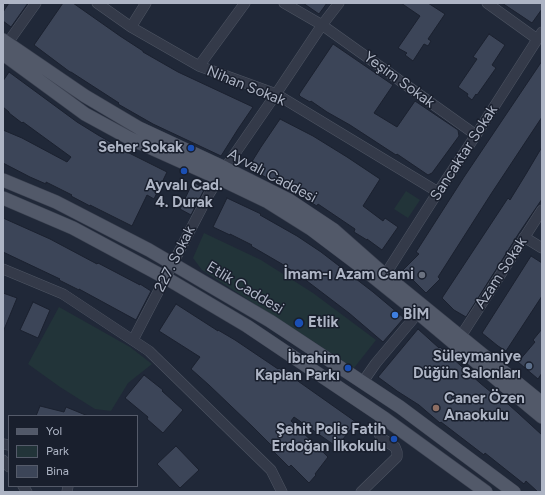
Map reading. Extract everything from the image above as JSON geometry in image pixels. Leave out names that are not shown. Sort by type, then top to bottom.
[{"type":"main road","name":"Ayvalı Caddesi","points":[[4,47],[138,128],[221,173],[312,229],[418,313],[530,408],[542,416]]},
{"type":"main road","name":"Ayvalı Caddesi","points":[[221,173],[289,200],[334,230],[385,275],[542,403]]},
{"type":"main road","name":"Etlik Caddesi","points":[[3,180],[56,202],[149,250],[270,321],[400,408],[514,492]]},
{"type":"main road","name":"Etlik Caddesi","points":[[3,198],[72,228],[166,278],[248,326],[384,418],[479,490]]},
{"type":"street","points":[[4,47],[36,3]]},
{"type":"street","name":"Nihan Sokak","points":[[97,3],[131,27],[199,66],[276,94],[438,192]]},
{"type":"street","points":[[131,27],[146,3]]},
{"type":"street","points":[[199,66],[245,3]]},
{"type":"street","name":"Yeşim Sokak","points":[[284,3],[322,25],[476,135]]},
{"type":"street","points":[[221,173],[322,25],[339,3]]},
{"type":"street","points":[[487,3],[540,35]]},
{"type":"street","name":"Sancaktar Sokak","points":[[385,275],[540,35]]},
{"type":"street","name":"227. Sokak","points":[[133,340],[221,173]]},
{"type":"street","name":"Azam Sokak","points":[[460,336],[542,210]]},
{"type":"street","points":[[524,237],[542,248]]},
{"type":"street","points":[[3,268],[63,294],[149,351],[271,470],[282,492]]},
{"type":"street","points":[[362,383],[376,363],[418,313]]},
{"type":"street","points":[[361,492],[397,457],[395,447],[382,438],[378,431],[379,425],[384,418]]},
{"type":"green space","points":[[406,191],[420,200],[408,218],[394,209]]},
{"type":"green space","points":[[204,233],[261,260],[313,293],[376,340],[354,368],[202,270],[193,258]]},
{"type":"green space","points":[[59,307],[130,347],[152,364],[128,383],[111,411],[95,409],[60,387],[28,364]]},
{"type":"building","points":[[9,3],[28,3],[11,27],[3,21],[3,12]]},
{"type":"building","points":[[63,3],[73,3],[143,52],[178,72],[253,107],[221,156],[153,124],[118,104],[119,103],[70,72],[34,45]]},
{"type":"building","points":[[303,3],[327,3],[319,14]]},
{"type":"building","points":[[401,3],[428,3],[445,14],[428,39],[431,41],[428,46],[424,44],[413,61],[405,55],[407,53],[398,48],[420,16]]},
{"type":"building","points":[[502,3],[542,3],[542,9],[532,23]]},
{"type":"building","points":[[489,34],[505,45],[492,65],[496,68],[472,100],[467,96],[468,94],[458,87],[477,59],[473,57]]},
{"type":"building","points":[[333,44],[393,85],[374,113],[397,127],[415,101],[458,130],[459,136],[432,173],[428,175],[397,154],[396,155],[350,125],[299,95]]},
{"type":"building","points":[[542,61],[542,117],[438,277],[440,279],[426,293],[403,270],[419,254],[416,252],[464,177]]},
{"type":"building","points":[[9,72],[77,122],[131,154],[167,172],[154,199],[147,195],[132,226],[90,206],[46,182],[46,184],[3,163],[3,130],[22,138],[67,162],[71,157],[23,122],[22,123],[3,107],[3,81]]},
{"type":"building","points":[[280,119],[313,136],[380,179],[363,206],[383,221],[385,218],[398,227],[382,250],[354,232],[355,229],[318,204],[317,206],[303,198],[304,197],[248,168]]},
{"type":"building","points":[[542,147],[542,199],[466,317],[454,310],[442,298],[508,198],[510,200]]},
{"type":"building","points":[[193,182],[205,188],[191,215],[180,209]]},
{"type":"building","points":[[227,198],[261,214],[260,215],[297,236],[321,252],[404,318],[383,342],[349,313],[303,278],[251,246],[252,245],[213,227]]},
{"type":"building","points":[[3,218],[50,239],[151,291],[136,320],[79,289],[59,280],[60,279],[3,252]]},
{"type":"building","points":[[531,256],[542,263],[542,296],[506,351],[482,333]]},
{"type":"building","points":[[3,293],[17,298],[3,332]]},
{"type":"building","points":[[33,302],[50,310],[38,338],[20,330]]},
{"type":"building","points":[[176,304],[235,340],[278,369],[279,368],[356,422],[337,447],[294,417],[291,421],[328,457],[309,483],[291,465],[289,467],[271,449],[273,447],[253,427],[191,369],[200,357],[159,331]]},
{"type":"building","points":[[418,329],[498,398],[499,396],[542,435],[542,492],[538,492],[526,481],[524,484],[485,453],[484,455],[441,422],[440,423],[419,405],[378,377]]},
{"type":"building","points":[[542,329],[542,373],[538,379],[518,362],[535,342],[533,340]]},
{"type":"building","points":[[144,375],[163,390],[162,391],[183,410],[163,433],[147,419],[148,417],[125,398]]},
{"type":"building","points":[[40,406],[64,412],[66,407],[86,415],[36,415]]},
{"type":"building","points":[[176,446],[199,470],[180,488],[157,464]]},
{"type":"place","name":"Seher Sokak","points":[[191,148]]},
{"type":"place","name":"Ayvalı Cad. 4. Durak","points":[[184,171]]},
{"type":"place","name":"İmam-ı Azam Cami","points":[[422,275]]},
{"type":"place","name":"BİM","points":[[395,315]]},
{"type":"place","name":"Etlik","points":[[299,323]]},
{"type":"place","name":"Süleymaniye Düğün Salonları","points":[[529,366]]},
{"type":"place","name":"İbrahim Kaplan Parkı","points":[[348,368]]},
{"type":"place","name":"Caner Özen Anaokulu","points":[[436,408]]},
{"type":"place","name":"Şehit Polis Fatih Erdoğan İlkokulu","points":[[394,439]]}]
